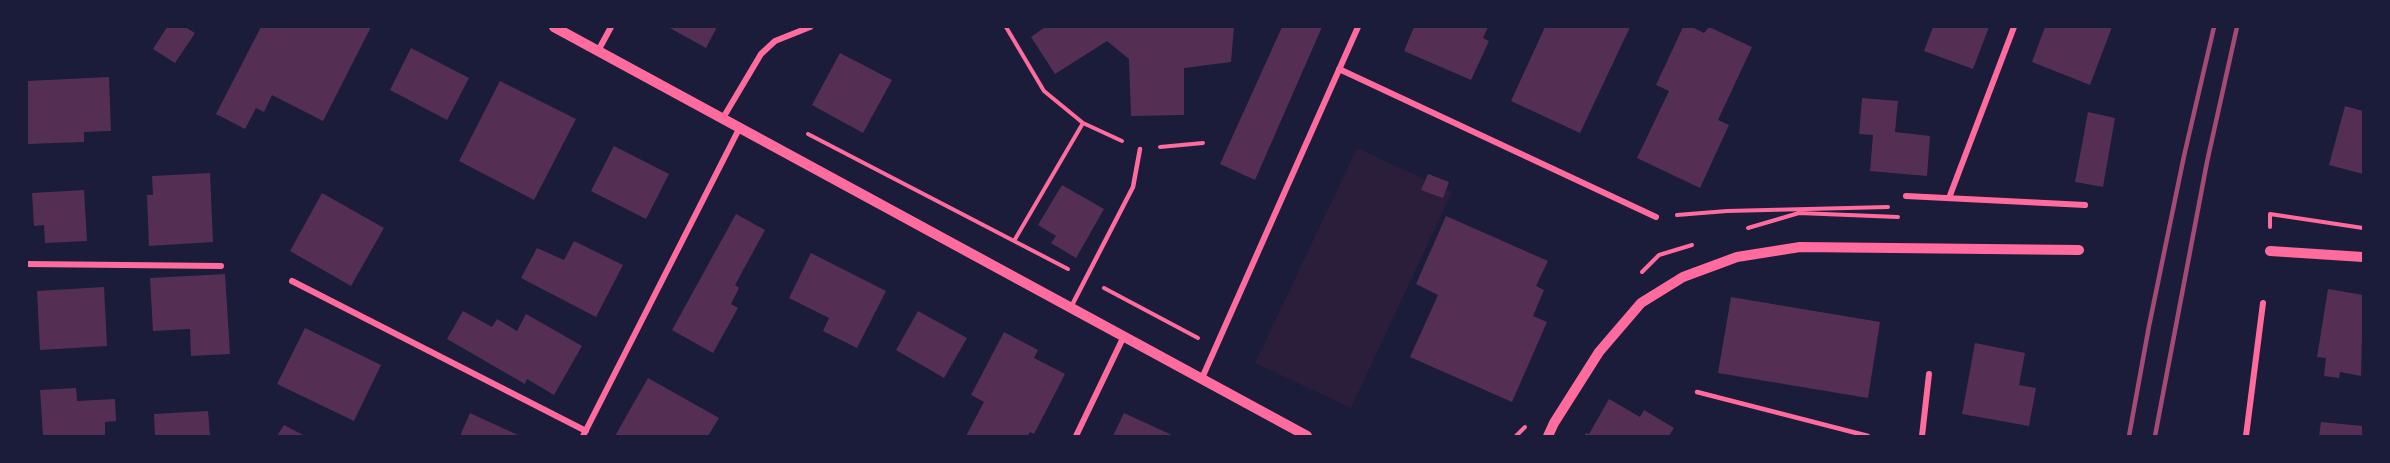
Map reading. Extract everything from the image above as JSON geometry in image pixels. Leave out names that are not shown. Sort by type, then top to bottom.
[{"type":"street","points":[[554,27],[1307,436]]},
{"type":"street","points":[[598,51],[611,27]]},
{"type":"street","points":[[723,118],[760,54],[776,41],[810,27]]},
{"type":"street","points":[[1202,378],[1358,27]]},
{"type":"street","points":[[1949,198],[2014,27]]},
{"type":"street","points":[[1339,69],[1656,217]]},
{"type":"street","points":[[292,281],[585,433],[740,127]]},
{"type":"street","points":[[1906,196],[2085,205]]},
{"type":"street","points":[[1548,436],[1599,352],[1641,303],[1683,277],[1737,257],[1800,247],[2079,250]]},
{"type":"street","points":[[2270,250],[2363,257]]},
{"type":"street","points":[[27,264],[222,266]]},
{"type":"street","points":[[2246,436],[2263,303]]},
{"type":"street","points":[[1076,436],[1124,336]]},
{"type":"street","points":[[1922,436],[1929,374]]},
{"type":"street","points":[[1541,436],[1554,423]]},
{"type":"lane","points":[[1071,307],[1133,187],[1140,149]]},
{"type":"lane","points":[[1697,392],[1868,436]]},
{"type":"path","points":[[1006,27],[1044,91],[1083,123],[1140,149],[1203,143]]},
{"type":"path","points":[[1014,241],[1083,123]]},
{"type":"path","points":[[801,130],[1201,340]]},
{"type":"path","points":[[1656,217],[1727,211],[1904,207],[1906,196]]},
{"type":"shaded area","points":[[1357,148],[1452,192],[1351,408],[1255,363]]},
{"type":"building","points":[[167,27],[185,27],[195,33],[175,63],[153,49]]},
{"type":"building","points":[[261,27],[371,27],[323,121],[272,95],[264,112],[256,108],[245,129],[216,114]]},
{"type":"building","points":[[668,27],[717,27],[706,48]]},
{"type":"building","points":[[1045,27],[1234,27],[1231,62],[1184,68],[1184,115],[1131,116],[1129,59],[1107,41],[1055,74],[1031,37]]},
{"type":"building","points":[[1282,27],[1322,27],[1255,180],[1220,164]]},
{"type":"building","points":[[1414,27],[1488,27],[1483,38],[1489,41],[1471,80],[1404,51]]},
{"type":"building","points":[[1545,27],[1630,27],[1580,133],[1511,101]]},
{"type":"building","points":[[1683,27],[1692,27],[1704,33],[1709,27],[1752,47],[1718,120],[1729,125],[1700,188],[1637,158],[1669,91],[1656,85]]},
{"type":"building","points":[[1933,27],[1989,27],[1973,69],[1924,51]]},
{"type":"building","points":[[2045,27],[2112,27],[2090,85],[2032,62]]},
{"type":"building","points":[[411,48],[469,78],[447,120],[390,90]]},
{"type":"building","points":[[840,53],[892,80],[863,133],[812,105]]},
{"type":"building","points":[[109,77],[111,131],[84,132],[84,142],[27,144],[27,81]]},
{"type":"building","points":[[500,81],[576,119],[534,200],[459,161]]},
{"type":"building","points":[[1862,98],[1898,101],[1895,132],[1930,136],[1927,176],[1870,171],[1873,135],[1859,134]]},
{"type":"building","points":[[2345,106],[2363,111],[2363,174],[2329,165]]},
{"type":"building","points":[[2088,112],[2115,118],[2103,187],[2075,182]]},
{"type":"building","points":[[614,146],[669,174],[646,219],[591,191]]},
{"type":"building","points":[[210,173],[213,242],[149,246],[147,195],[153,195],[152,176]]},
{"type":"building","points":[[1428,174],[1449,182],[1443,198],[1421,190]]},
{"type":"building","points":[[1062,185],[1104,209],[1076,258],[1051,243],[1056,236],[1038,225]]},
{"type":"building","points":[[84,190],[87,241],[45,243],[44,225],[34,226],[32,193]]},
{"type":"building","points":[[322,193],[384,228],[351,286],[290,251]]},
{"type":"building","points":[[736,214],[765,230],[735,285],[739,288],[731,304],[738,308],[713,353],[672,330]]},
{"type":"building","points":[[1446,216],[1548,261],[1536,286],[1544,290],[1533,316],[1547,322],[1512,402],[1410,357],[1438,295],[1416,284]]},
{"type":"building","points":[[574,241],[623,265],[596,317],[521,278],[537,248],[564,260]]},
{"type":"building","points":[[811,253],[886,291],[857,348],[823,331],[829,318],[789,298]]},
{"type":"building","points":[[225,274],[230,354],[191,356],[190,329],[153,331],[150,278]]},
{"type":"building","points":[[104,287],[107,346],[40,350],[37,291]]},
{"type":"building","points":[[2328,289],[2363,295],[2361,376],[2340,372],[2339,378],[2324,376],[2326,358],[2317,357]]},
{"type":"building","points":[[1731,297],[1880,322],[1868,398],[1718,373]]},
{"type":"building","points":[[463,311],[492,327],[497,319],[517,331],[526,314],[582,346],[554,395],[527,379],[525,384],[447,339]]},
{"type":"building","points":[[918,311],[967,338],[944,378],[896,350]]},
{"type":"building","points":[[305,328],[381,365],[354,421],[277,384]]},
{"type":"building","points":[[1004,332],[1038,350],[1034,358],[1065,374],[1034,434],[1030,432],[1028,436],[966,436],[984,402],[971,395]]},
{"type":"building","points":[[1975,343],[2025,353],[2019,385],[2036,388],[2029,426],[1962,414]]},
{"type":"building","points":[[648,378],[719,418],[708,436],[615,436]]},
{"type":"building","points":[[76,388],[77,401],[115,399],[116,421],[105,422],[105,436],[43,436],[40,390]]},
{"type":"building","points":[[1609,399],[1640,417],[1644,410],[1674,428],[1669,436],[1584,436],[1586,433],[1589,434]]},
{"type":"building","points":[[208,411],[210,436],[155,436],[154,414]]},
{"type":"building","points":[[470,413],[520,436],[460,436]]},
{"type":"building","points":[[1124,413],[1174,436],[1113,436]]},
{"type":"building","points":[[2321,422],[2363,426],[2363,436],[2319,436]]},
{"type":"building","points":[[284,425],[305,436],[277,436]]},
{"type":"railway","points":[[2129,436],[2184,156],[2214,27]]},
{"type":"railway","points":[[2155,436],[2207,162],[2237,27]]}]
